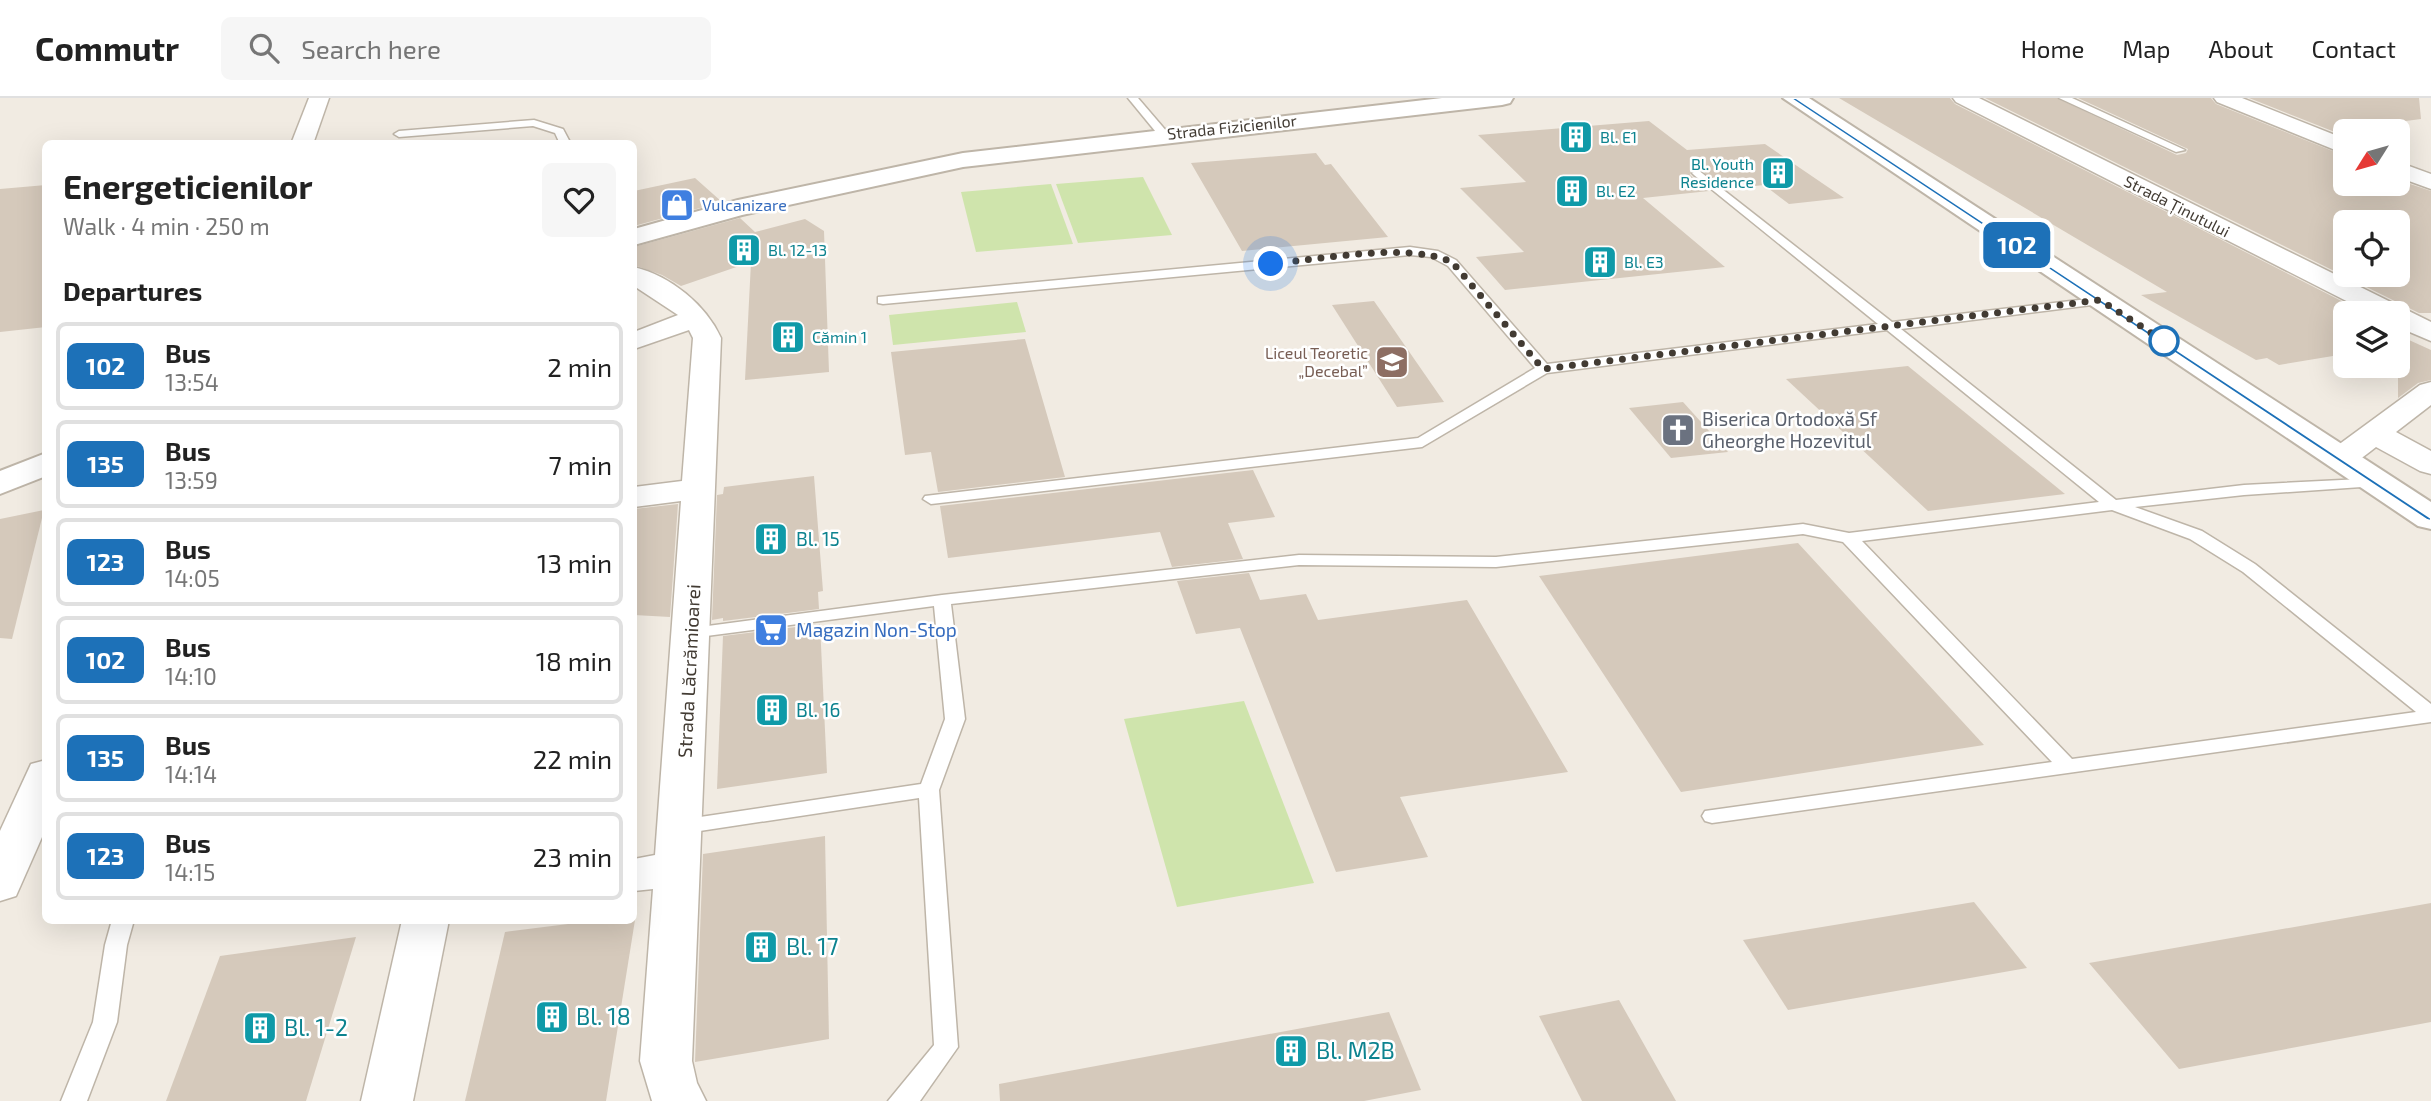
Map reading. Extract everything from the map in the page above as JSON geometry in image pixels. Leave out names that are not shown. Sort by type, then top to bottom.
[{"type":"street","points":[[303,140],[319,98]]},
{"type":"street","name":"Strada Fizicienilor","points":[[637,236],[780,198],[963,160],[1502,98]]},
{"type":"street","points":[[1794,98],[2431,518]]},
{"type":"street","name":"Strada Ținutului","points":[[1963,98],[2367,301]]},
{"type":"street","points":[[2224,98],[2333,142]]},
{"type":"street","points":[[2410,174],[2431,182]]},
{"type":"street","points":[[637,277],[692,313]]},
{"type":"street","points":[[637,340],[692,313]]},
{"type":"street","name":"Strada Lăcrămioarei","points":[[680,1101],[673,1091],[666,1061],[707,338],[692,313]]},
{"type":"street","points":[[2410,323],[2431,333]]},
{"type":"street","points":[[2341,458],[2431,391]]},
{"type":"street","points":[[2374,433],[2431,464]]},
{"type":"street","points":[[0,467],[42,453]]},
{"type":"street","points":[[0,484],[42,465]]},
{"type":"street","points":[[637,497],[700,489]]},
{"type":"street","points":[[0,884],[42,784]]},
{"type":"street","points":[[637,873],[679,847]]},
{"type":"street","points":[[387,1101],[425,924]]},
{"type":"lane","points":[[1133,98],[1164,135]]},
{"type":"lane","points":[[2064,98],[2180,150]]},
{"type":"lane","points":[[399,134],[534,123],[559,131],[564,140]]},
{"type":"lane","points":[[1698,173],[2113,505],[2196,535],[2249,568],[2431,715]]},
{"type":"lane","points":[[883,300],[1410,251],[1434,254],[1452,262],[1543,369]]},
{"type":"lane","points":[[931,499],[1422,442],[1543,369],[2100,300]]},
{"type":"lane","points":[[691,633],[942,600],[1299,560],[1454,564],[1496,562],[1803,529],[1849,538],[2244,490],[2376,481]]},
{"type":"lane","points":[[1849,538],[2067,766]]},
{"type":"lane","points":[[901,1101],[908,1098],[946,1047],[929,790],[954,719],[942,600]]},
{"type":"lane","points":[[1712,816],[2431,715]]},
{"type":"lane","points":[[679,847],[929,790]]},
{"type":"lane","points":[[74,1101],[105,1022],[116,945],[122,924]]},
{"type":"green space","points":[[1143,177],[1172,235],[1078,243],[1056,184]]},
{"type":"green space","points":[[1051,184],[1073,244],[976,252],[961,192]]},
{"type":"green space","points":[[1017,302],[1026,332],[893,345],[889,315]]},
{"type":"green space","points":[[1244,701],[1314,883],[1177,907],[1124,719]]},
{"type":"building","points":[[1839,98],[1950,98],[1955,104],[2341,301],[2333,301],[2333,356],[2279,365],[2267,358],[2256,360],[2141,295],[2167,292]]},
{"type":"building","points":[[1985,98],[2057,98],[2177,155],[2186,153],[2188,149],[2078,98],[2211,98],[2216,104],[2333,151],[2333,196],[2410,196],[2410,184],[2431,191],[2431,313],[2419,313],[2410,309],[2410,301],[2395,301],[2367,287],[2410,287],[2410,210],[2333,210],[2333,270]]},
{"type":"building","points":[[2249,98],[2419,98],[2421,119],[2333,119],[2333,131]]},
{"type":"building","points":[[1649,121],[1687,150],[1765,144],[1844,198],[1789,204],[1764,185],[1727,189],[1697,168],[1691,171],[1690,175],[1709,191],[1643,198],[1725,267],[1505,290],[1476,257],[1524,252],[1460,188],[1526,182],[1478,135]]},
{"type":"building","points":[[1316,153],[1325,165],[1331,164],[1388,237],[1242,251],[1191,163]]},
{"type":"building","points":[[695,178],[722,202],[637,225],[637,190]]},
{"type":"building","points":[[42,185],[42,327],[0,332],[0,189]]},
{"type":"building","points":[[740,218],[755,232],[805,219],[824,231],[829,372],[745,380],[751,262],[681,286],[662,275],[637,266],[637,246]]},
{"type":"building","points":[[1374,301],[1444,402],[1397,407],[1332,305]]},
{"type":"building","points":[[1025,339],[1065,477],[938,492],[931,452],[905,455],[891,352]]},
{"type":"building","points":[[2410,340],[2431,350],[2431,380],[2418,383],[2398,398],[2398,378],[2410,378]]},
{"type":"building","points":[[1908,366],[2065,494],[1928,511],[1786,379]]},
{"type":"building","name":"Biserica Ortodoxă Sf Gheorghe Hozevitul","points":[[1683,402],[1728,452],[1671,458],[1629,408]]},
{"type":"building","points":[[1253,470],[1275,517],[1228,523],[1243,559],[1172,567],[1160,532],[948,558],[940,506]]},
{"type":"building","name":"Bl. 15","points":[[814,476],[823,591],[818,592],[819,609],[723,621],[723,618],[712,620],[717,495],[723,494],[724,487]]},
{"type":"building","points":[[678,504],[670,617],[637,615],[637,509]]},
{"type":"building","points":[[42,510],[12,639],[0,638],[0,519]]},
{"type":"building","points":[[1798,543],[1984,745],[1681,792],[1539,576]]},
{"type":"building","points":[[1249,573],[1260,600],[1306,594],[1318,620],[1467,600],[1568,772],[1400,797],[1428,857],[1336,872],[1240,628],[1196,634],[1177,581]]},
{"type":"building","name":"Bl. 16","points":[[820,624],[827,773],[717,789],[723,636]]},
{"type":"building","name":"Bl. 17","points":[[825,836],[829,1039],[695,1062],[703,854]]},
{"type":"building","points":[[1974,902],[2027,968],[1788,1010],[1743,940]]},
{"type":"building","points":[[2431,903],[2431,1022],[2179,1069],[2089,963]]},
{"type":"building","name":"Bl. 18","points":[[568,924],[634,924],[606,1101],[465,1101],[505,932]]},
{"type":"building","name":"Bl. 1-2","points":[[356,937],[306,1101],[166,1101],[220,956]]},
{"type":"building","points":[[1619,1000],[1676,1101],[1582,1101],[1539,1016]]},
{"type":"building","name":"Bl. M2B","points":[[1389,1012],[1421,1090],[1364,1101],[1000,1101],[999,1084]]},
{"type":"bus line","name":"102","points":[[1794,98],[2431,518]]},
{"type":"place","name":"Bl. E1","points":[[1576,137]]},
{"type":"place","name":"Bl. Youth Residence","points":[[1778,173]]},
{"type":"place","name":"Bl. E2","points":[[1572,191]]},
{"type":"place","name":"Vulcanizare","points":[[677,205]]},
{"type":"place","name":"Bl. 12-13","points":[[744,250]]},
{"type":"place","name":"Bl. E3","points":[[1600,262]]},
{"type":"place","name":"Cămin 1","points":[[788,337]]},
{"type":"place","name":"Liceul Teoretic „Decebal”","points":[[1392,362]]},
{"type":"place","name":"Biserica Ortodoxă Sf Gheorghe Hozevitul","points":[[1678,430]]},
{"type":"place","name":"Bl. 15","points":[[771,539]]},
{"type":"place","name":"Magazin Non-Stop","points":[[771,630]]},
{"type":"place","name":"Bl. 16","points":[[772,710]]},
{"type":"place","name":"Bl. 17","points":[[761,947]]},
{"type":"place","name":"Bl. 18","points":[[552,1017]]},
{"type":"place","name":"Bl. 1-2","points":[[260,1028]]},
{"type":"place","name":"Bl. M2B","points":[[1291,1051]]},
{"type":"route","points":[[1271,264],[1410,251],[1434,254],[1452,262],[1543,369],[2100,300],[2164,341]]}]
